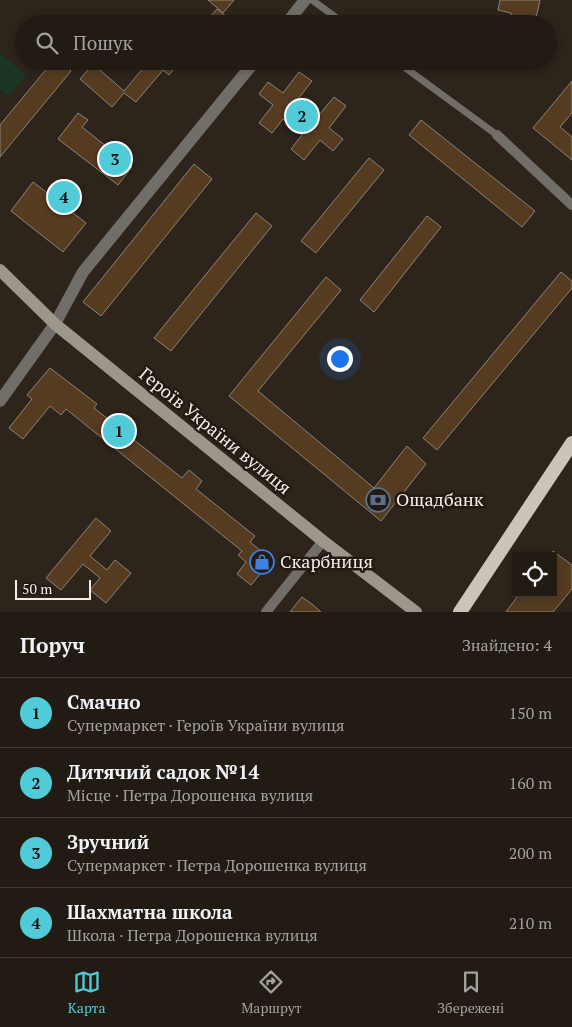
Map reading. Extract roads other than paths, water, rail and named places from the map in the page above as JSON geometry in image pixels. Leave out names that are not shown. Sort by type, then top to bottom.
[{"type":"highway","points":[[460,612],[572,443]]},
{"type":"main road","name":"Героїв України вулиця","points":[[0,270],[55,324],[323,541],[416,612]]},
{"type":"street","points":[[293,15],[305,0]]},
{"type":"street","points":[[312,0],[332,15]]},
{"type":"street","points":[[0,401],[55,324],[82,272],[248,70]]},
{"type":"street","points":[[408,70],[496,135],[572,205]]},
{"type":"street","points":[[266,612],[323,541]]},
{"type":"place","name":"Дитячий садок №14","points":[[302,116]]},
{"type":"place","name":"Зручний","points":[[115,159]]},
{"type":"place","name":"Шахматна школа","points":[[64,197]]},
{"type":"place","name":"Смачно","points":[[119,431]]},
{"type":"place","name":"Ощадбанк","points":[[378,500]]},
{"type":"place","name":"Скарбниця","points":[[262,562]]}]
